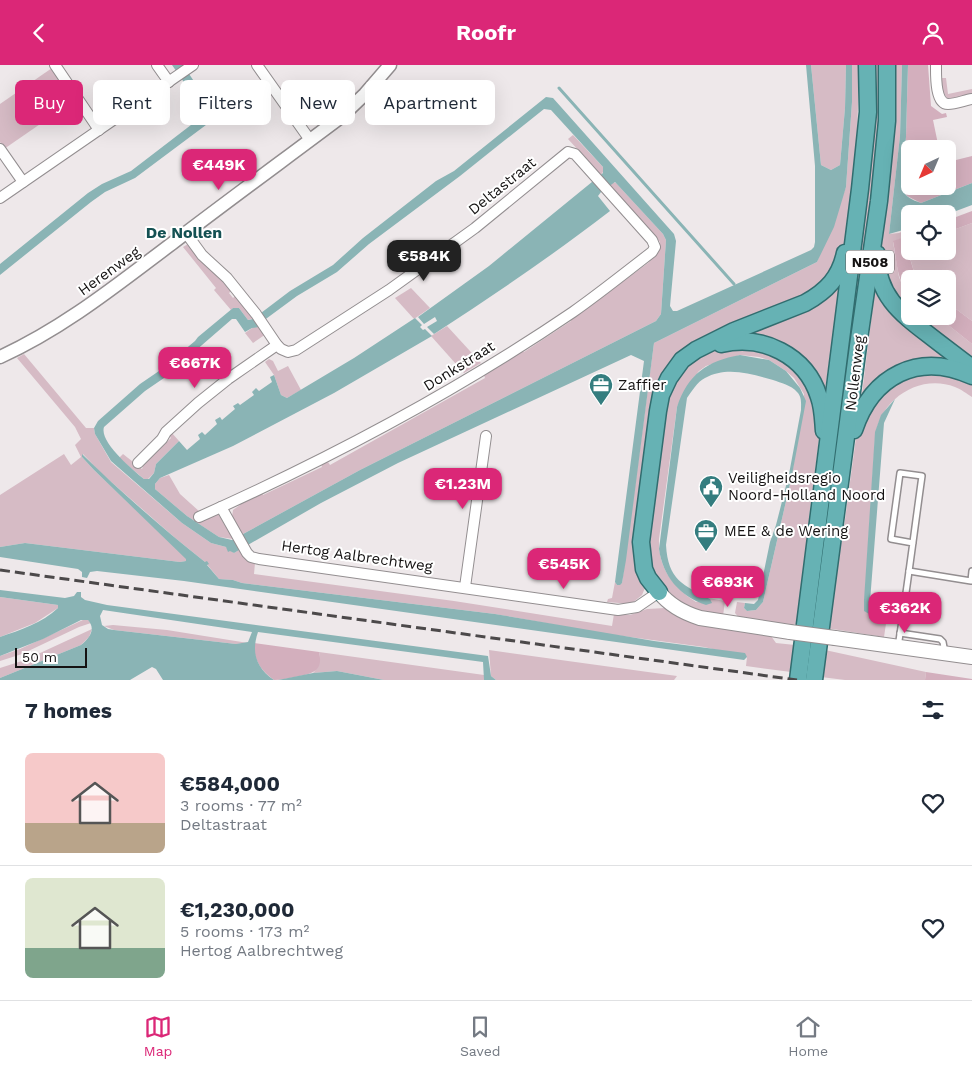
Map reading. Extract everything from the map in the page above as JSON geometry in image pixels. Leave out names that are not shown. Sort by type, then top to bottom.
[{"type":"highway","name":"Nollenweg","points":[[798,680],[833,416],[860,189],[868,111],[867,65]]},
{"type":"highway","name":"Nollenweg","points":[[814,680],[879,201],[887,121],[887,65]]},
{"type":"highway","points":[[659,592],[648,578],[644,569],[641,542],[658,411],[665,386],[682,360],[696,350],[734,331],[805,303],[818,296],[828,287],[840,271],[843,263],[860,189]]},
{"type":"highway","points":[[879,201],[877,262],[882,283],[890,301],[911,321],[972,368]]},
{"type":"highway","points":[[659,592],[648,562],[646,543],[661,414],[673,380],[691,359],[711,347],[738,340],[760,342],[795,360],[814,384],[821,403],[824,432],[824,473]]},
{"type":"highway","points":[[844,458],[859,415],[866,402],[877,389],[892,377],[910,369],[933,365],[954,369],[972,376]]},
{"type":"main road","points":[[659,592],[672,605],[686,614],[696,617],[835,638],[899,640],[945,653],[972,657]]},
{"type":"street","points":[[55,65],[99,130]]},
{"type":"street","points":[[157,65],[173,79]]},
{"type":"street","points":[[257,65],[310,140]]},
{"type":"street","name":"Herenweg","points":[[0,357],[35,341],[72,317],[186,233],[356,103],[390,65]]},
{"type":"street","points":[[936,65],[938,93],[941,100],[947,104],[972,99]]},
{"type":"street","points":[[0,198],[192,66]]},
{"type":"street","points":[[0,149],[23,182]]},
{"type":"street","name":"Deltastraat","points":[[277,345],[288,352],[296,350],[389,291],[475,228],[568,152],[575,154],[593,173]]},
{"type":"street","name":"Donkstraat","points":[[200,517],[322,460],[441,395],[574,311],[652,252],[655,247],[652,240],[593,173]]},
{"type":"street","points":[[138,463],[162,439],[166,432],[198,403],[228,379],[277,345],[228,278],[202,255],[186,233]]},
{"type":"street","points":[[465,587],[486,436]]},
{"type":"street","name":"Hertog Aalbrechtweg","points":[[221,507],[247,553],[253,558],[262,560],[618,610],[637,607],[659,592]]},
{"type":"lane","points":[[899,640],[913,543],[922,476],[900,473],[890,539],[913,543]]},
{"type":"lane","points":[[909,571],[971,581],[972,571]]},
{"type":"shaded area","points":[[811,65],[846,65],[845,108],[840,165],[831,170],[821,165]]},
{"type":"shaded area","points":[[852,65],[859,65],[857,142],[843,253],[821,289],[721,334],[657,393],[645,588],[642,595],[631,604],[607,602],[608,599],[612,598],[615,582],[617,585],[622,583],[654,343],[817,262],[846,187],[852,102]]},
{"type":"shaded area","points":[[874,65],[882,65],[881,101],[872,201],[833,492],[828,491]]},
{"type":"shaded area","points":[[894,65],[902,65],[900,136],[889,234],[901,232],[901,239],[893,242],[901,282],[901,307],[889,292],[881,262],[894,132]]},
{"type":"shaded area","points":[[908,65],[928,65],[931,106],[942,114],[946,113],[947,117],[933,120],[937,140],[906,140]]},
{"type":"shaded area","points":[[52,68],[61,80],[35,80]]},
{"type":"shaded area","points":[[942,78],[946,78],[948,94],[972,89],[972,95],[950,99],[944,94]]},
{"type":"shaded area","points":[[15,94],[15,125],[39,125],[4,149],[0,142],[0,104]]},
{"type":"shaded area","points":[[573,135],[603,167],[601,175],[568,139]]},
{"type":"shaded area","points":[[972,156],[972,183],[956,189],[956,160]]},
{"type":"shaded area","points":[[613,182],[663,234],[666,240],[661,314],[656,321],[360,470],[243,534],[232,517],[233,510],[240,505],[239,503],[262,493],[263,495],[322,467],[321,464],[328,462],[330,465],[485,378],[484,375],[521,350],[524,352],[571,321],[570,318],[580,310],[582,312],[648,263],[659,251],[660,242],[610,185]]},
{"type":"shaded area","points":[[906,195],[941,195],[921,203]]},
{"type":"shaded area","points":[[972,211],[972,223],[956,229],[956,217]]},
{"type":"shaded area","points":[[972,223],[972,321],[956,309],[956,270],[913,270],[911,260],[956,260],[956,229]]},
{"type":"shaded area","points":[[901,238],[901,260],[910,260],[913,270],[901,270],[901,280],[896,263],[893,241]]},
{"type":"shaded area","points":[[188,244],[198,257],[232,290],[229,293],[233,298],[236,295],[254,318],[248,320],[239,308],[231,310],[183,247]]},
{"type":"shaded area","points":[[841,279],[824,397],[801,361],[731,338]]},
{"type":"shaded area","points":[[876,281],[901,305],[901,325],[922,325],[966,368],[917,364],[861,402]]},
{"type":"shaded area","points":[[411,288],[430,308],[414,319],[395,298]]},
{"type":"shaded area","points":[[956,309],[972,321],[972,344],[948,325],[956,325]]},
{"type":"shaded area","points":[[920,325],[948,325],[972,344],[972,364]]},
{"type":"shaded area","points":[[255,326],[259,327],[266,334],[253,343],[245,333]]},
{"type":"shaded area","points":[[447,326],[481,363],[464,373],[431,336]]},
{"type":"shaded area","points":[[757,346],[801,372],[821,424],[810,509],[805,585],[800,625],[740,619],[735,613],[737,602],[745,603],[744,608],[747,611],[756,610],[763,602],[792,475],[804,394],[794,378],[769,360],[740,355],[706,366],[699,371],[689,384],[677,407],[659,539],[661,559],[668,576],[680,590],[696,602],[710,599],[708,598],[725,601],[723,616],[692,610],[672,597],[659,582],[650,551],[649,539],[666,406],[671,390],[689,366],[704,354],[722,347]]},
{"type":"shaded area","points":[[24,354],[86,428],[94,428],[95,434],[111,462],[182,523],[211,543],[226,547],[234,553],[239,550],[247,560],[255,563],[254,574],[454,601],[612,626],[614,614],[630,615],[647,609],[665,608],[680,618],[704,626],[771,636],[776,643],[795,645],[791,672],[746,666],[747,657],[704,647],[600,633],[495,614],[219,579],[205,562],[101,473],[83,454],[82,457],[94,470],[187,559],[186,561],[180,562],[25,543],[0,547],[0,495],[64,454],[71,465],[81,457],[75,445],[81,439],[75,427],[17,358]]},
{"type":"shaded area","points":[[269,359],[273,361],[278,371],[288,366],[301,390],[287,398],[281,395],[274,375],[265,362]]},
{"type":"shaded area","points":[[919,371],[972,380],[972,397],[955,387],[927,384],[914,387],[902,393],[884,413],[878,425],[875,439],[864,610],[869,614],[887,617],[884,637],[826,628],[844,527],[857,430],[879,392]]},
{"type":"shaded area","points":[[171,432],[179,441],[156,464],[154,473],[148,479],[144,479],[119,458],[123,454],[142,469],[144,464],[171,438],[169,436]]},
{"type":"shaded area","points":[[169,475],[180,494],[200,512],[195,515],[203,520],[217,512],[233,539],[219,537],[187,516],[155,489],[155,484],[160,478]]},
{"type":"shaded area","points":[[0,597],[58,605],[58,608],[35,623],[0,637]]},
{"type":"shaded area","points":[[85,619],[91,623],[22,654],[0,661],[0,656],[20,649]]},
{"type":"shaded area","points":[[113,625],[167,630],[248,643],[236,644],[114,630],[104,626]]},
{"type":"shaded area","points":[[92,629],[89,637],[81,645],[0,678],[0,668],[25,660]]},
{"type":"shaded area","points":[[254,643],[319,652],[320,664],[315,671],[306,675],[274,680],[265,673],[256,659]]},
{"type":"shaded area","points":[[489,650],[677,676],[674,680],[496,680],[491,676]]},
{"type":"shaded area","points":[[825,650],[926,672],[925,680],[845,680],[821,677]]},
{"type":"shaded area","points":[[319,652],[484,675],[484,680],[384,680],[337,671],[313,673],[319,663]]},
{"type":"shaded area","points":[[926,672],[972,679],[972,680],[925,680]]},
{"type":"water","points":[[172,65],[183,65],[193,80],[182,80]]},
{"type":"water","points":[[806,65],[811,65],[821,165],[831,170],[840,165],[845,108],[846,65],[852,65],[852,102],[846,187],[834,227],[817,262],[654,343],[626,560],[620,585],[617,585],[615,582],[644,361],[631,355],[398,463],[321,503],[234,553],[228,552],[226,547],[211,543],[182,523],[111,461],[95,434],[94,428],[98,421],[233,308],[239,308],[248,320],[253,319],[290,291],[333,265],[363,238],[436,181],[454,171],[546,97],[553,98],[674,234],[676,241],[670,306],[673,311],[677,311],[814,247],[815,166]],"holes":[[[544,109],[551,110],[603,167],[603,173],[489,266],[418,317],[424,324],[435,317],[437,321],[427,327],[434,334],[501,290],[610,211],[598,196],[615,182],[663,234],[666,240],[661,314],[656,321],[360,470],[232,540],[219,537],[187,516],[155,489],[155,484],[160,478],[233,446],[334,393],[432,336],[420,327],[422,325],[415,318],[354,358],[287,398],[281,395],[274,375],[270,377],[272,382],[259,391],[256,388],[252,392],[254,395],[240,405],[238,403],[233,406],[235,409],[222,420],[220,417],[215,420],[217,424],[205,435],[202,432],[198,435],[200,439],[187,450],[179,441],[156,464],[154,473],[149,479],[144,479],[139,475],[112,448],[104,433],[104,427],[232,319],[236,319],[245,332],[259,327],[259,324],[297,296],[337,272],[369,244],[460,176]]]},
{"type":"water","points":[[902,65],[908,65],[906,140],[901,140],[901,195],[906,195],[921,203],[941,195],[956,195],[956,189],[972,183],[972,205],[956,211],[956,205],[901,205],[901,231],[889,234],[900,136]]},
{"type":"water","points":[[191,125],[206,125],[135,178],[105,192],[91,202],[0,275],[0,264],[88,193],[102,184],[131,171]]},
{"type":"water","points":[[740,355],[769,360],[786,371],[800,388],[806,401],[792,475],[763,602],[756,610],[747,611],[744,608],[745,603],[754,604],[758,600],[770,542],[789,474],[801,410],[800,396],[792,388],[773,380],[748,374],[722,372],[702,380],[687,398],[666,545],[667,557],[674,574],[679,580],[692,590],[710,599],[712,603],[706,605],[697,601],[674,584],[664,568],[659,549],[677,407],[687,386],[700,371],[718,361]]},
{"type":"water","points":[[895,399],[884,423],[869,614],[864,611],[864,600],[875,432],[881,415]]},
{"type":"water","points":[[82,454],[157,523],[205,562],[207,561],[209,564],[207,565],[219,579],[495,614],[654,641],[745,653],[747,657],[744,660],[184,581],[97,571],[90,572],[87,578],[82,577],[82,572],[78,569],[0,557],[0,547],[25,543],[180,562],[186,561],[94,470],[82,457]]},
{"type":"water","points":[[0,590],[65,598],[81,592],[81,597],[85,600],[107,605],[488,656],[491,676],[496,680],[484,680],[483,662],[258,632],[255,653],[259,665],[274,680],[163,680],[156,669],[152,667],[130,680],[0,680],[0,678],[81,645],[91,633],[92,627],[88,620],[81,620],[43,639],[0,656],[0,637],[38,622],[58,608],[58,605],[0,597]],"holes":[[[103,610],[252,632],[248,642],[236,644],[108,629],[102,625],[100,616]]]},
{"type":"water","points":[[337,671],[384,680],[278,680],[313,673]]},
{"type":"waterway","points":[[559,88],[734,284]]},
{"type":"railway","points":[[0,570],[797,680]]},
{"type":"place","name":"Zaffier","points":[[601,406]]},
{"type":"place","name":"Veiligheidsregio Noord-Holland Noord","points":[[711,508]]},
{"type":"place","name":"MEE & de Wering","points":[[706,552]]},
{"type":"district","name":"De Nollen","points":[[184,232]]}]
